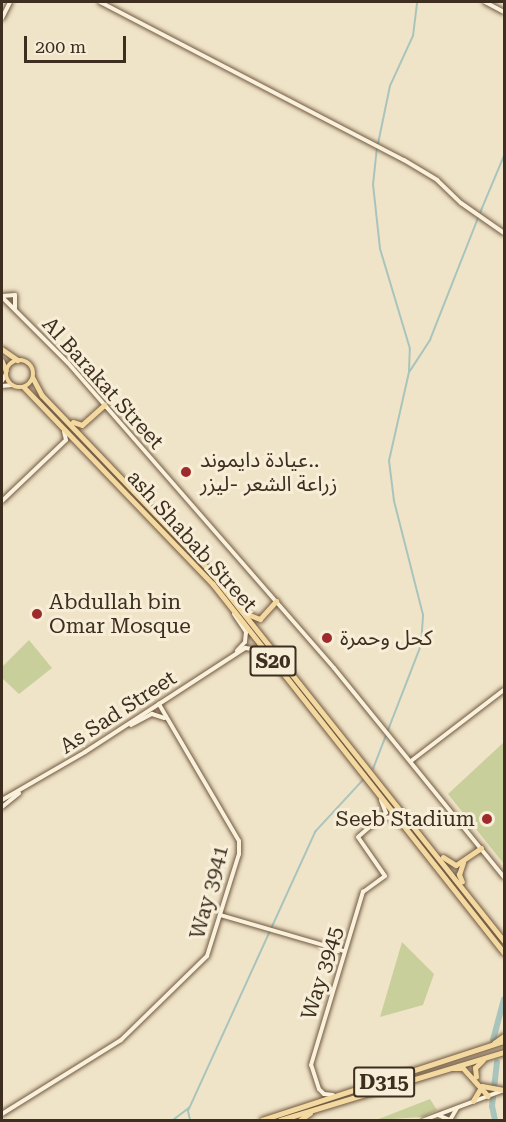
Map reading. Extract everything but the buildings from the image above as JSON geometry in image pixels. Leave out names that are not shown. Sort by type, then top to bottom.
[{"type":"main road","name":"S20","points":[[2,349],[31,367],[33,378]]},
{"type":"main road","points":[[6,372],[20,360]]},
{"type":"main road","points":[[2,361],[12,385],[24,387],[33,378]]},
{"type":"main road","name":"ash Shabab Street","points":[[33,378],[52,405],[237,603],[504,940]]},
{"type":"main road","name":"ash Shabab Street","points":[[24,387],[103,467],[226,602],[365,774],[504,952]]},
{"type":"main road","points":[[52,405],[79,426],[104,405]]},
{"type":"main road","points":[[88,418],[83,432],[102,457]]},
{"type":"main road","points":[[237,603],[256,619],[276,601]]},
{"type":"main road","points":[[266,612],[261,625],[271,645]]},
{"type":"main road","points":[[392,798],[447,862],[456,865],[481,848]]},
{"type":"main road","points":[[464,861],[459,869],[461,881],[499,933]]},
{"type":"main road","points":[[475,1053],[504,1036]]},
{"type":"main road","name":"D315","points":[[262,1120],[475,1053],[504,1041]]},
{"type":"main road","points":[[477,1080],[474,1071],[480,1061],[504,1052]]},
{"type":"main road","name":"D315","points":[[280,1120],[504,1052]]},
{"type":"main road","points":[[434,1072],[460,1068],[477,1080],[488,1096]]},
{"type":"main road","points":[[482,1086],[504,1090]]},
{"type":"main road","points":[[474,1101],[482,1086]]},
{"type":"main road","points":[[300,1120],[318,1108]]},
{"type":"street","points":[[2,18],[10,2]]},
{"type":"street","points":[[100,2],[404,160],[437,180],[461,203],[504,233]]},
{"type":"street","points":[[485,2],[504,12]]},
{"type":"street","points":[[2,296],[15,295],[15,309]]},
{"type":"street","name":"Al Barakat Street","points":[[2,296],[104,405],[276,601],[411,761],[504,877]]},
{"type":"street","points":[[2,381],[6,372]]},
{"type":"street","points":[[2,386],[12,385]]},
{"type":"street","points":[[2,501],[61,445],[66,434],[45,406]]},
{"type":"street","points":[[61,445],[73,442],[103,467]]},
{"type":"street","points":[[226,602],[246,637],[227,659]]},
{"type":"street","points":[[227,659],[253,647],[289,681]]},
{"type":"street","name":"As Sad Street","points":[[2,800],[34,783],[124,727],[227,659]]},
{"type":"street","points":[[411,761],[504,690]]},
{"type":"street","name":"Way 3941","points":[[2,1114],[133,1030],[207,956],[239,854],[239,841],[159,704]]},
{"type":"street","points":[[124,727],[154,713],[168,722]]},
{"type":"street","points":[[365,774],[386,807],[386,813],[377,821]]},
{"type":"street","name":"As Sad Street","points":[[2,807],[34,783]]},
{"type":"street","points":[[377,821],[393,816],[421,846]]},
{"type":"street","name":"Way 3945","points":[[320,1089],[311,1065],[344,951],[363,892],[385,876],[358,837],[377,821]]},
{"type":"street","points":[[220,915],[344,951]]},
{"type":"street","points":[[299,1109],[317,1100],[320,1089],[328,1096],[355,1091]]},
{"type":"street","points":[[424,1120],[504,1090]]},
{"type":"street","points":[[438,1115],[450,1120],[458,1107]]},
{"type":"green space","points":[[29,640],[52,668],[19,694],[2,678],[2,667]]},
{"type":"green space","name":"Seeb Stadium","points":[[504,742],[504,864],[448,794]]},
{"type":"green space","points":[[402,942],[434,974],[423,1005],[380,1017]]},
{"type":"green space","points":[[430,1099],[437,1110],[422,1117],[376,1120]]},
{"type":"waterway","points":[[378,144],[390,86],[413,36],[417,2]]},
{"type":"waterway","points":[[373,769],[421,645],[423,615],[394,501],[389,461],[409,372],[410,349],[380,249],[373,185],[377,149]]},
{"type":"waterway","points":[[480,213],[504,156]]},
{"type":"waterway","points":[[410,371],[430,340],[478,218]]},
{"type":"waterway","points":[[190,1120],[188,1111],[315,832],[363,780]]},
{"type":"waterway","points":[[493,1040],[504,999]]},
{"type":"waterway","points":[[495,1120],[492,1106],[497,1062]]},
{"type":"waterway","points":[[173,1120],[189,1108]]},
{"type":"place","name":"عيادة دايموند.. زراعة الشعر -ليزر","points":[[186,472]]},
{"type":"place","name":"Abdullah bin Omar Mosque","points":[[37,614]]},
{"type":"place","name":"كحل وحمرة","points":[[327,638]]},
{"type":"place","name":"Seeb Stadium","points":[[487,819]]}]
